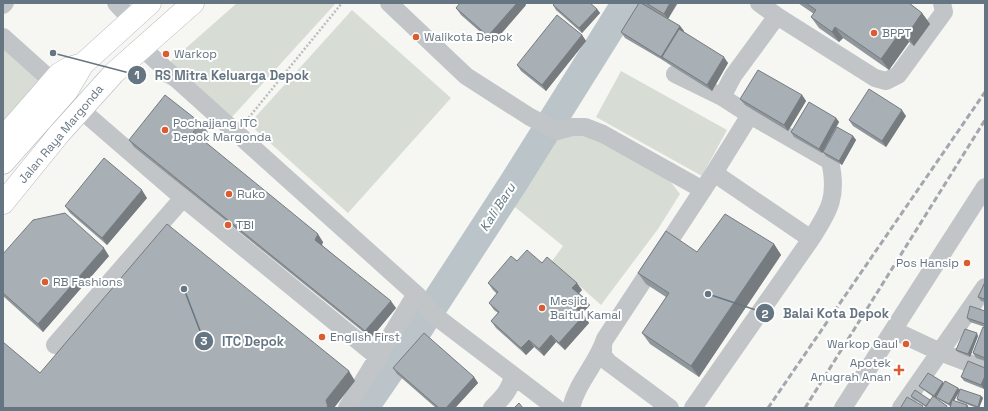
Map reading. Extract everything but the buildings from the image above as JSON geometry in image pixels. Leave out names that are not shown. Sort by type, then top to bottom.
[{"type":"main road","name":"Jalan Raya Margonda","points":[[3,163],[67,91],[83,64],[150,3]]},
{"type":"main road","name":"Jalan Raya Margonda","points":[[3,203],[80,110],[141,47],[193,3]]},
{"type":"main road","name":"Jalan Raya Margonda","points":[[3,138],[52,81],[69,68],[83,64]]},
{"type":"street","points":[[116,3],[132,20]]},
{"type":"street","points":[[389,3],[466,76],[530,117],[557,131],[572,127],[585,127],[603,134],[703,190]]},
{"type":"street","points":[[759,3],[875,78],[886,81],[898,76],[944,12],[942,3]]},
{"type":"street","points":[[722,97],[733,76],[777,16]]},
{"type":"street","points":[[3,37],[52,81]]},
{"type":"street","points":[[141,47],[235,134],[417,295],[434,316],[556,408]]},
{"type":"street","points":[[674,74],[722,97],[830,162],[832,172],[831,204],[828,213],[693,408]]},
{"type":"street","points":[[80,110],[183,198],[379,358]]},
{"type":"street","points":[[571,408],[581,382],[603,346],[605,339],[714,174],[750,115]]},
{"type":"street","points":[[714,174],[811,239]]},
{"type":"street","points":[[843,408],[985,187]]},
{"type":"street","points":[[55,345],[183,198]]},
{"type":"street","points":[[901,408],[985,287]]},
{"type":"street","points":[[347,408],[417,295]]},
{"type":"street","points":[[893,330],[940,352],[985,369]]},
{"type":"street","points":[[603,346],[603,355],[608,362],[670,408]]},
{"type":"street","points":[[492,408],[506,395],[511,387],[513,375]]},
{"type":"path","points":[[235,134],[342,3]]},
{"type":"shaded area","points":[[237,3],[336,3],[232,117],[153,77]]},
{"type":"shaded area","points":[[352,10],[451,98],[348,213],[249,124]]},
{"type":"shaded area","points":[[3,44],[45,83],[3,124]]},
{"type":"shaded area","points":[[621,71],[727,130],[702,176],[596,117]]},
{"type":"shaded area","points":[[583,134],[664,173],[680,194],[658,229],[601,305],[552,261],[563,246],[510,203],[545,144],[555,138]]},
{"type":"waterway","name":"Kali Baru","points":[[364,408],[417,331],[514,182],[626,3]]},
{"type":"railway","points":[[768,408],[985,92]]},
{"type":"railway","points":[[805,408],[985,120]]},
{"type":"place","name":"BPPT","points":[[874,33]]},
{"type":"place","name":"Walikota Depok","points":[[416,37]]},
{"type":"place","name":"RS Mitra Keluarga Depok","points":[[53,53]]},
{"type":"place","name":"Warkop","points":[[166,54]]},
{"type":"place","name":"Pochajjang ITC Depok Margonda","points":[[165,130]]},
{"type":"place","name":"Ruko","points":[[229,194]]},
{"type":"place","name":"TBI","points":[[228,225]]},
{"type":"place","name":"Pos Hansip","points":[[967,263]]},
{"type":"place","name":"RB Fashions","points":[[45,282]]},
{"type":"place","name":"ITC Depok","points":[[184,289]]},
{"type":"place","name":"Balai Kota Depok","points":[[708,294]]},
{"type":"place","name":"Mesjid Baitul Kamal","points":[[542,308]]},
{"type":"place","name":"English First","points":[[322,337]]},
{"type":"place","name":"Warkop Gaul","points":[[906,344]]},
{"type":"place","name":"Apotek Anugrah Anan","points":[[899,370]]}]
